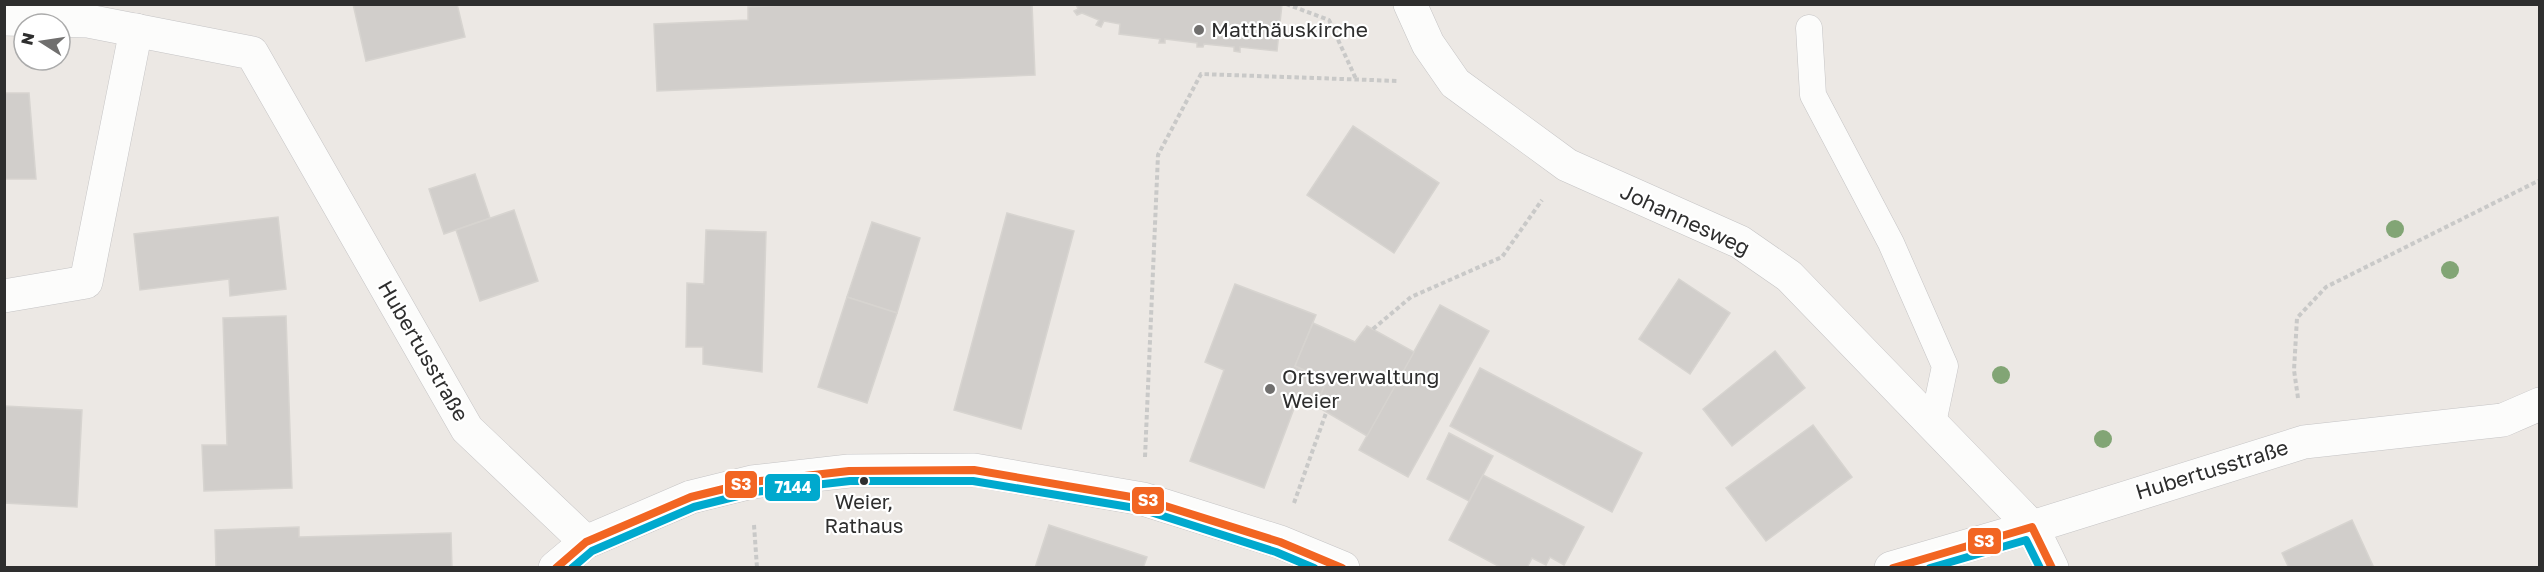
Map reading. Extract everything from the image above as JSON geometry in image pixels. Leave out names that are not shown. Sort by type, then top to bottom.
[{"type":"street","name":"Johannesweg","points":[[1410,4],[1428,44],[1455,83],[1567,165],[1740,242],[1789,276],[2032,527],[2052,567]]},
{"type":"street","name":"Hubertusstraße","points":[[4,19],[88,21],[252,53],[467,429],[586,542]]},
{"type":"street","points":[[4,296],[86,282],[136,30]]},
{"type":"street","name":"Hubertusstraße","points":[[1891,567],[2032,527],[2304,442],[2503,420],[2540,404]]},
{"type":"street","points":[[555,567],[586,542],[690,497],[752,482],[849,471],[974,470],[1143,499],[1280,542],[1344,567]]},
{"type":"lane","points":[[1809,28],[1813,95],[1891,243],[1945,366],[1933,423]]},
{"type":"path","points":[[1286,4],[1329,20],[1357,79]]},
{"type":"path","points":[[1143,499],[1158,154],[1201,74],[1455,83]]},
{"type":"path","points":[[1373,330],[1411,297],[1502,257],[1567,165]]},
{"type":"path","points":[[2304,442],[2294,370],[2296,318],[2326,287],[2540,180]]},
{"type":"path","points":[[1280,542],[1326,413]]},
{"type":"building","points":[[353,4],[457,4],[465,37],[366,61]]},
{"type":"building","points":[[812,4],[1032,4],[1035,75],[657,91],[654,24],[748,20],[748,7]]},
{"type":"building","name":"Matthäuskirche","points":[[1076,4],[1282,4],[1277,51],[1240,47],[1240,52],[1234,51],[1234,47],[1204,44],[1203,47],[1197,47],[1197,43],[1165,39],[1165,43],[1159,43],[1160,39],[1119,34],[1120,24],[1104,21],[1101,27],[1096,25],[1099,20],[1082,13],[1077,15],[1074,11],[1078,9]]},
{"type":"building","points":[[4,93],[29,93],[36,179],[4,179]]},
{"type":"building","points":[[1353,126],[1439,183],[1394,253],[1307,195]]},
{"type":"building","points":[[475,174],[490,218],[444,234],[429,189]]},
{"type":"building","points":[[514,210],[538,281],[480,301],[456,230]]},
{"type":"building","points":[[1007,213],[1074,231],[1021,429],[954,410]]},
{"type":"building","points":[[278,217],[286,289],[230,296],[229,279],[140,290],[134,234]]},
{"type":"building","points":[[872,222],[920,238],[897,313],[847,297]]},
{"type":"building","points":[[706,230],[766,232],[762,372],[703,364],[703,347],[686,347],[687,283],[704,284]]},
{"type":"building","points":[[1679,279],[1730,313],[1690,374],[1639,339]]},
{"type":"building","name":"Ortsverwaltung Weier","points":[[1235,284],[1316,315],[1295,366],[1327,380],[1316,406],[1298,398],[1264,488],[1190,461],[1224,370],[1205,362]]},
{"type":"building","points":[[847,297],[897,313],[867,403],[818,387]]},
{"type":"building","points":[[1440,305],[1489,331],[1408,477],[1359,450]]},
{"type":"building","points":[[286,316],[292,488],[204,491],[202,445],[227,445],[223,318]]},
{"type":"building","points":[[1313,323],[1355,342],[1367,326],[1414,352],[1367,436],[1316,406],[1327,380],[1295,366]]},
{"type":"building","points":[[1775,351],[1805,388],[1732,446],[1703,409]]},
{"type":"building","points":[[1480,368],[1642,453],[1612,512],[1450,426]]},
{"type":"building","points":[[4,406],[82,410],[77,507],[4,503]]},
{"type":"building","points":[[1813,425],[1852,477],[1766,541],[1726,488]]},
{"type":"building","points":[[1449,433],[1493,456],[1469,501],[1427,479]]},
{"type":"building","points":[[1483,475],[1584,527],[1564,565],[1550,557],[1546,565],[1532,558],[1527,568],[1502,568],[1449,540]]},
{"type":"building","points":[[2352,520],[2374,568],[2289,568],[2282,553]]},
{"type":"building","points":[[1049,525],[1147,557],[1143,568],[1035,568]]},
{"type":"building","points":[[299,527],[299,537],[451,533],[452,568],[216,568],[215,530]]},
{"type":"transit line","name":"S3","points":[[556,568],[586,542],[691,497],[752,482],[849,471],[974,470],[1143,499],[1280,542],[1342,568]]},
{"type":"transit line","name":"7144","points":[[572,568],[592,551],[694,507],[754,492],[850,481],[973,481],[1141,509],[1276,552],[1314,568]]},
{"type":"transit line","name":"S3","points":[[1893,568],[2032,527],[2052,568]]},
{"type":"transit line","name":"7144","points":[[1930,568],[2026,540],[2040,568]]},
{"type":"place","name":"Matthäuskirche","points":[[1199,30]]},
{"type":"place","name":"Ortsverwaltung Weier","points":[[1270,389]]},
{"type":"place","name":"Weier, Rathaus","points":[[864,481]]}]
